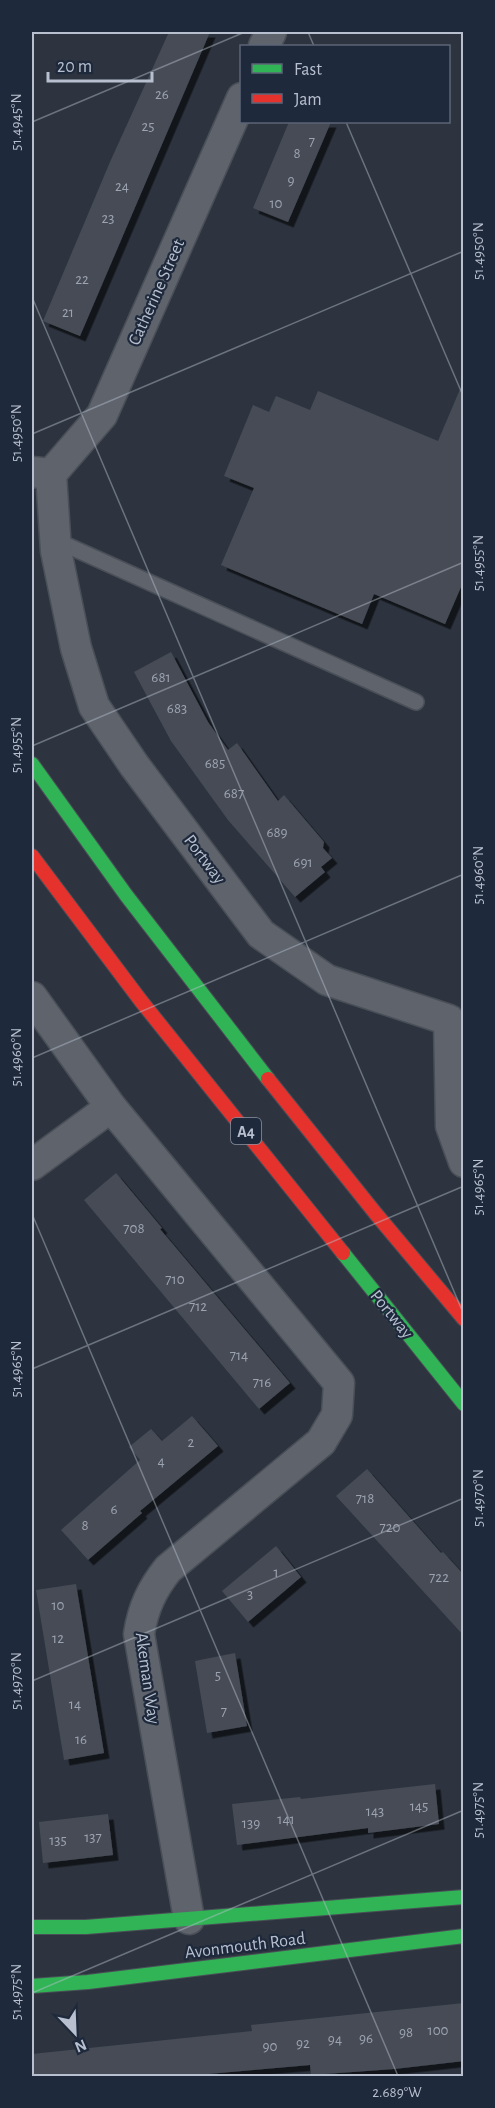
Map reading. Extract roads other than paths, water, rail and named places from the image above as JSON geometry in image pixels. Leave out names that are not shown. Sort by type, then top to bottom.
[{"type":"main road","points":[[32,764],[63,810],[216,1014],[421,1271],[464,1319]]},
{"type":"main road","name":"Portway","points":[[32,856],[141,1000],[464,1404]]},
{"type":"main road","name":"Avonmouth Road","points":[[32,1927],[86,1927],[464,1897]]},
{"type":"main road","name":"Avonmouth Road","points":[[32,1986],[99,1981],[464,1936]]},
{"type":"street","name":"Catherine Street","points":[[41,473],[102,415],[240,103]]},
{"type":"street","name":"Portway","points":[[41,473],[76,648],[94,706],[134,765],[261,934],[327,980],[456,1020],[451,1126],[464,1162]]},
{"type":"street","points":[[32,997],[111,1107],[32,1165]]},
{"type":"street","name":"Akeman Way","points":[[111,1107],[339,1383],[337,1415],[321,1442],[168,1569],[155,1584],[142,1614],[139,1634],[189,1919]]},
{"type":"lane","points":[[55,540],[416,702]]}]
